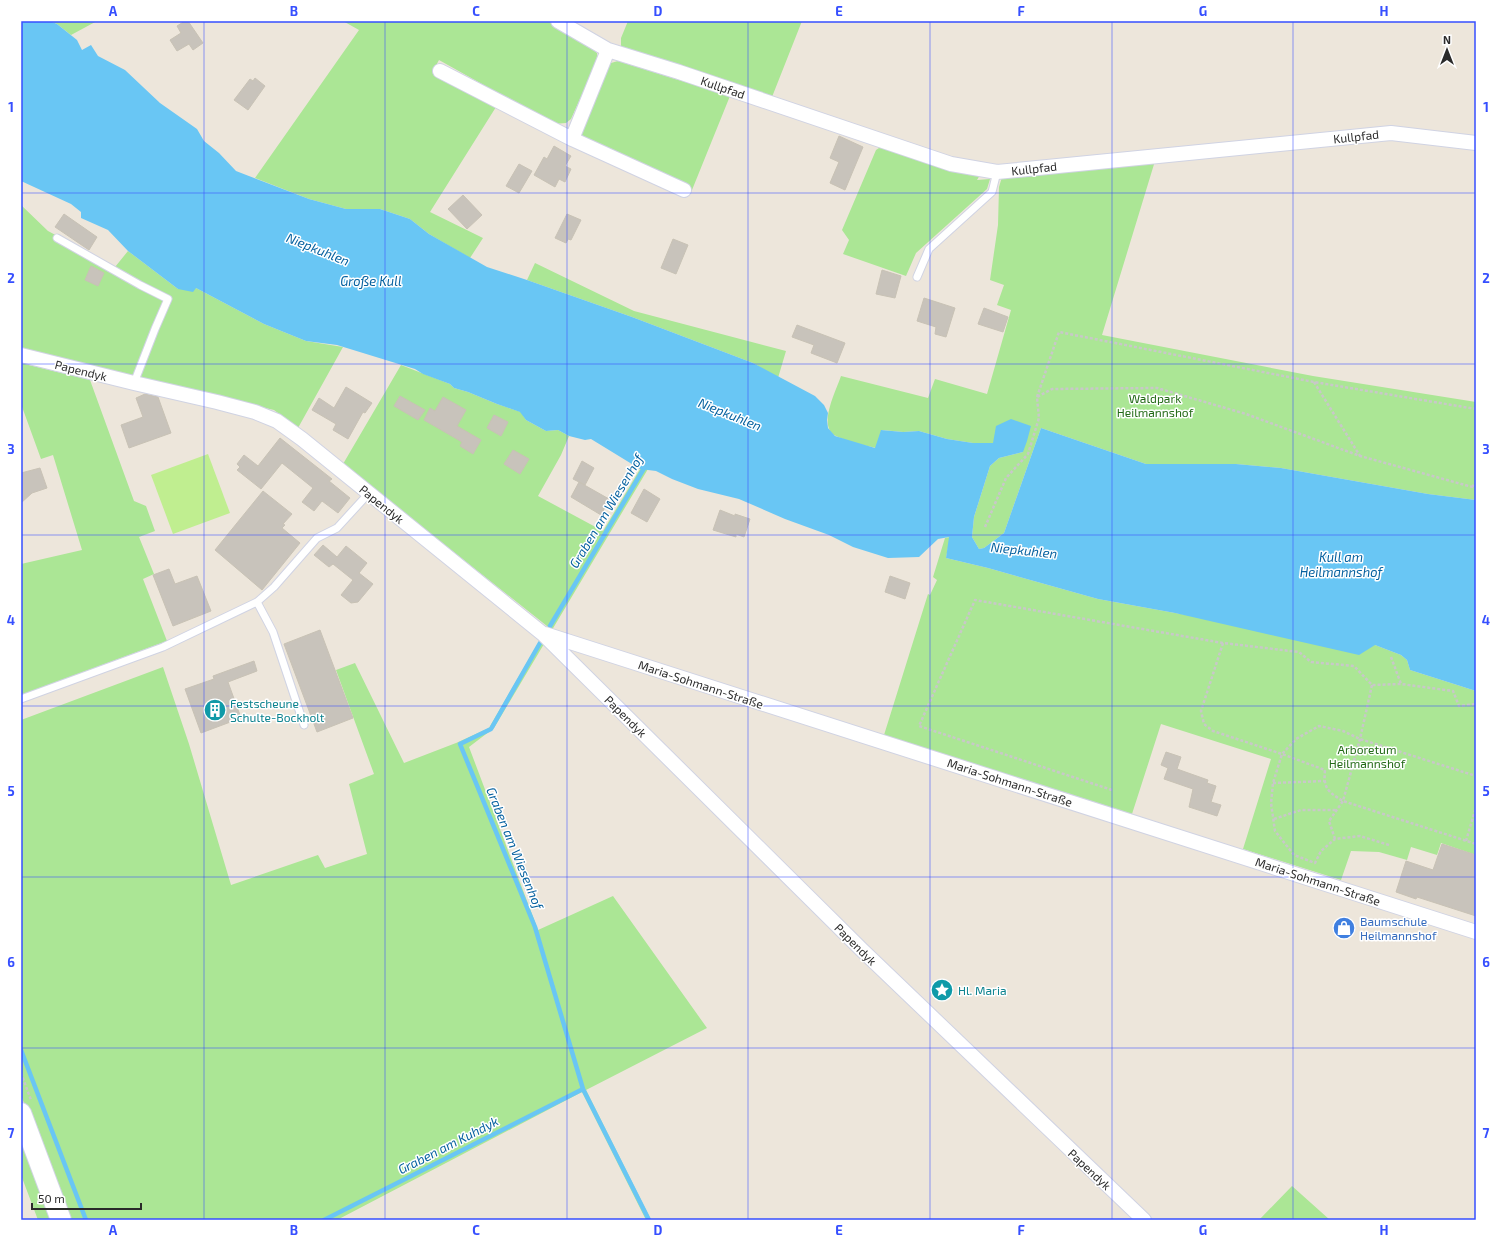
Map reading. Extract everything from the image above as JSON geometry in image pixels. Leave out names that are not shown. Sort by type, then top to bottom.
[{"type":"main road","points":[[21,1113],[61,1220]]},
{"type":"street","name":"Kullpfad","points":[[558,21],[608,50],[687,74],[950,164],[997,172],[1391,133],[1476,144]]},
{"type":"street","points":[[572,139],[608,50]]},
{"type":"street","points":[[440,71],[572,139],[684,190]]},
{"type":"street","name":"Papendyk","points":[[21,355],[255,412],[277,421],[302,439],[543,634],[862,950],[1144,1220]]},
{"type":"street","name":"Maria-Sohmann-Straße","points":[[543,634],[1476,932]]},
{"type":"lane","points":[[917,277],[929,249],[992,192],[997,172]]},
{"type":"lane","points":[[57,238],[140,285],[168,299],[154,329],[134,383]]},
{"type":"lane","points":[[21,699],[163,647],[257,602],[274,587],[317,538],[337,528],[369,493]]},
{"type":"lane","points":[[257,602],[273,632],[304,725]]},
{"type":"path","points":[[985,527],[1006,478],[1028,454],[1039,418],[1037,397],[1058,332],[1314,382],[1476,409]]},
{"type":"path","points":[[1314,382],[1360,456]]},
{"type":"path","points":[[1037,397],[1052,389],[1157,388],[1246,414],[1360,456],[1476,488]]},
{"type":"path","points":[[1472,487],[1476,482]]},
{"type":"path","points":[[1112,790],[919,726],[975,600],[1223,643],[1299,652],[1311,662],[1354,666],[1372,685],[1401,684],[1453,691],[1459,706],[1476,704]]},
{"type":"path","points":[[1223,643],[1201,711],[1204,724],[1212,731],[1325,770],[1324,781],[1330,793],[1343,800],[1476,844]]},
{"type":"path","points":[[1391,657],[1401,684]]},
{"type":"path","points":[[1335,839],[1330,821],[1343,800],[1360,739],[1372,685]]},
{"type":"path","points":[[1389,845],[1360,836],[1335,839],[1321,851],[1315,863],[1294,855],[1276,831],[1271,803],[1273,783],[1282,754],[1296,739],[1319,726],[1343,731],[1360,739],[1476,776]]},
{"type":"path","points":[[1273,783],[1324,781]]},
{"type":"path","points":[[1466,841],[1476,807]]},
{"type":"path","points":[[1274,820],[1301,810],[1337,810]]},
{"type":"green space","points":[[50,21],[97,21],[71,35],[57,24]]},
{"type":"green space","points":[[343,21],[548,21],[597,53],[597,61],[571,119],[566,123],[553,124],[439,60],[433,71],[496,107],[430,212],[483,238],[470,258],[429,234],[410,219],[380,209],[346,209],[309,199],[255,178],[359,30]]},
{"type":"green space","points":[[628,21],[802,21],[772,97],[621,49],[621,38]]},
{"type":"green space","points":[[618,61],[730,96],[692,190],[577,136],[604,70],[611,63]]},
{"type":"green space","points":[[882,146],[980,175],[977,180],[990,179],[987,189],[916,253],[906,276],[843,254],[849,240],[842,230],[876,150]]},
{"type":"green space","name":"Waldpark Heilmannshof","points":[[1155,161],[1102,335],[1313,376],[1476,402],[1476,500],[1428,494],[1281,468],[1236,464],[1146,464],[1041,428],[1004,533],[984,548],[979,549],[972,537],[974,517],[990,466],[999,458],[1023,452],[994,443],[973,443],[947,439],[919,431],[903,432],[882,430],[876,448],[845,440],[836,436],[831,431],[828,425],[828,417],[832,399],[841,376],[928,398],[935,379],[987,394],[1011,310],[997,305],[1004,285],[990,280],[998,225],[999,187],[1002,177]]},
{"type":"green space","points":[[21,205],[48,231],[115,267],[128,251],[178,289],[196,288],[264,324],[306,341],[343,347],[298,428],[274,410],[21,349]]},
{"type":"green space","points":[[535,263],[634,311],[786,351],[778,378],[753,363],[632,317],[527,280]]},
{"type":"green space","points":[[21,363],[90,380],[134,501],[146,506],[155,531],[139,537],[154,574],[143,579],[167,641],[21,695],[21,564],[82,550],[53,455],[41,459],[21,404]]},
{"type":"green space","points":[[401,365],[450,384],[454,388],[521,412],[526,420],[546,431],[558,430],[569,436],[561,455],[538,496],[603,531],[640,469],[648,469],[552,630],[343,464]]},
{"type":"green space","points":[[208,454],[230,513],[173,534],[151,475]]},
{"type":"green space","name":"Arboretum Heilmannshof","points":[[950,537],[946,558],[988,568],[1098,599],[1375,645],[1401,655],[1407,660],[1410,670],[1476,691],[1476,855],[1441,843],[1437,855],[1411,847],[1407,860],[1379,852],[1351,851],[1341,880],[1243,849],[1271,759],[1161,724],[1132,814],[884,735],[928,594],[930,595],[937,580],[933,577],[945,538]]},
{"type":"green space","points":[[540,640],[544,644],[494,728],[469,747],[538,930],[613,896],[707,1028],[586,1090],[651,1220],[646,1220],[582,1092],[337,1220],[67,1220],[21,1095],[21,720],[163,667],[189,744],[231,885],[318,855],[325,868],[367,854],[349,784],[374,774],[336,670],[355,663],[404,763],[456,743],[489,728]]},
{"type":"green space","points":[[21,1138],[51,1220],[38,1220],[21,1175]]},
{"type":"green space","points":[[1292,1186],[1330,1220],[1259,1220]]},
{"type":"water","name":"Große Kull","points":[[21,21],[50,21],[57,24],[77,40],[82,50],[91,45],[98,56],[125,70],[160,103],[197,129],[204,141],[219,153],[236,171],[309,199],[346,209],[380,209],[410,219],[429,234],[487,267],[632,317],[753,363],[815,396],[824,405],[828,413],[828,428],[835,436],[875,448],[881,430],[903,432],[919,431],[947,439],[973,443],[993,443],[996,426],[1011,419],[1031,426],[1023,452],[999,458],[990,466],[974,517],[972,537],[979,549],[984,548],[1004,533],[1041,428],[1146,464],[1236,464],[1281,468],[1428,494],[1476,500],[1476,691],[1410,670],[1407,660],[1401,655],[1375,645],[1359,655],[1175,613],[1098,599],[988,568],[946,558],[949,537],[938,539],[919,557],[888,558],[853,547],[829,535],[785,519],[739,499],[698,489],[656,471],[640,469],[591,439],[585,440],[569,436],[558,430],[546,431],[526,420],[520,412],[454,388],[450,384],[423,374],[415,369],[337,345],[306,341],[264,324],[196,288],[193,292],[178,289],[128,251],[108,230],[81,218],[81,212],[71,204],[21,181]]},
{"type":"building","points":[[185,21],[188,21],[203,43],[193,50],[189,44],[177,51],[170,40],[181,33],[177,26]]},
{"type":"building","points":[[255,78],[265,86],[248,110],[234,100],[250,79],[253,81]]},
{"type":"building","points":[[839,136],[863,147],[845,190],[830,183],[839,162],[830,158]]},
{"type":"building","points":[[554,146],[571,156],[565,166],[571,169],[565,182],[559,179],[555,187],[534,175],[544,157],[547,159]]},
{"type":"building","points":[[519,164],[532,171],[519,193],[506,186]]},
{"type":"building","points":[[463,195],[482,215],[467,229],[448,209]]},
{"type":"building","points":[[64,214],[97,237],[89,250],[55,227]]},
{"type":"building","points":[[567,214],[581,220],[571,240],[568,239],[566,243],[555,238]]},
{"type":"building","points":[[673,239],[688,245],[676,274],[661,268]]},
{"type":"building","points":[[91,266],[104,273],[98,286],[85,280]]},
{"type":"building","points":[[882,270],[901,276],[895,298],[876,294]]},
{"type":"building","points":[[924,298],[955,308],[946,337],[935,334],[936,327],[917,321]]},
{"type":"building","points":[[984,308],[1008,317],[1003,332],[978,324]]},
{"type":"building","points":[[797,325],[845,343],[837,363],[811,353],[814,345],[792,337]]},
{"type":"building","points":[[346,387],[372,403],[365,413],[363,412],[348,439],[333,430],[336,424],[312,410],[319,398],[334,408]]},
{"type":"building","points":[[145,394],[158,397],[171,433],[129,448],[121,425],[143,417],[136,398]]},
{"type":"building","points":[[400,396],[425,410],[418,420],[394,406]]},
{"type":"building","points":[[443,397],[466,410],[457,426],[481,440],[473,454],[460,446],[462,442],[424,420],[430,408],[435,411]]},
{"type":"building","points":[[494,415],[508,422],[501,436],[487,428]]},
{"type":"building","points":[[280,438],[332,479],[329,481],[350,498],[338,513],[322,501],[314,511],[302,502],[313,488],[282,463],[261,489],[237,470],[240,467],[237,464],[244,455],[258,466]]},
{"type":"building","points":[[513,450],[529,459],[520,474],[504,464]]},
{"type":"building","points":[[582,461],[594,468],[585,485],[573,479]]},
{"type":"building","points":[[40,468],[47,488],[32,493],[21,503],[21,473]]},
{"type":"building","points":[[579,482],[609,499],[601,515],[571,497]]},
{"type":"building","points":[[644,489],[660,499],[647,522],[631,513]]},
{"type":"building","points":[[263,491],[292,514],[283,524],[285,525],[282,528],[300,543],[262,590],[215,550]]},
{"type":"building","points":[[720,510],[735,516],[735,514],[750,519],[744,537],[736,534],[736,537],[713,530]]},
{"type":"building","points":[[323,545],[337,557],[346,546],[367,563],[359,573],[373,584],[358,602],[351,603],[341,595],[353,580],[333,564],[329,567],[314,555]]},
{"type":"building","points":[[169,569],[175,584],[197,576],[211,611],[173,626],[153,575]]},
{"type":"building","points":[[890,576],[910,583],[905,599],[885,592]]},
{"type":"building","points":[[320,630],[353,718],[317,732],[284,644]]},
{"type":"building","name":"Festscheune Schulte-Bockholt","points":[[254,661],[257,671],[228,682],[241,718],[201,733],[185,689],[214,679],[213,676]]},
{"type":"building","points":[[1166,752],[1181,757],[1177,769],[1208,780],[1207,783],[1216,786],[1211,802],[1221,805],[1217,816],[1189,807],[1193,789],[1164,779],[1168,768],[1161,765]]},
{"type":"building","points":[[1442,844],[1476,855],[1476,916],[1417,897],[1416,899],[1396,892],[1406,861],[1433,870]]},
{"type":"waterway","name":"Graben am Wiesenhof","points":[[550,626],[646,465]]},
{"type":"waterway","name":"Graben am Wiesenhof","points":[[540,643],[491,729],[460,744],[535,927],[583,1089],[649,1220]]},
{"type":"waterway","points":[[21,1050],[86,1220]]},
{"type":"waterway","name":"Graben am Kuhdyk","points":[[324,1220],[583,1089]]},
{"type":"place","name":"Festscheune Schulte-Bockholt","points":[[215,710]]},
{"type":"place","name":"Baumschule Heilmannshof","points":[[1344,928]]},
{"type":"place","name":"Hl. Maria","points":[[942,990]]},
{"type":"water label","name":"Niepkuhlen","points":[[318,249]]},
{"type":"water label","name":"Niepkuhlen","points":[[730,414]]},
{"type":"water label","name":"Niepkuhlen","points":[[1024,550]]},
{"type":"water label","name":"Kull am Heilmannshof","points":[[1341,564]]}]
